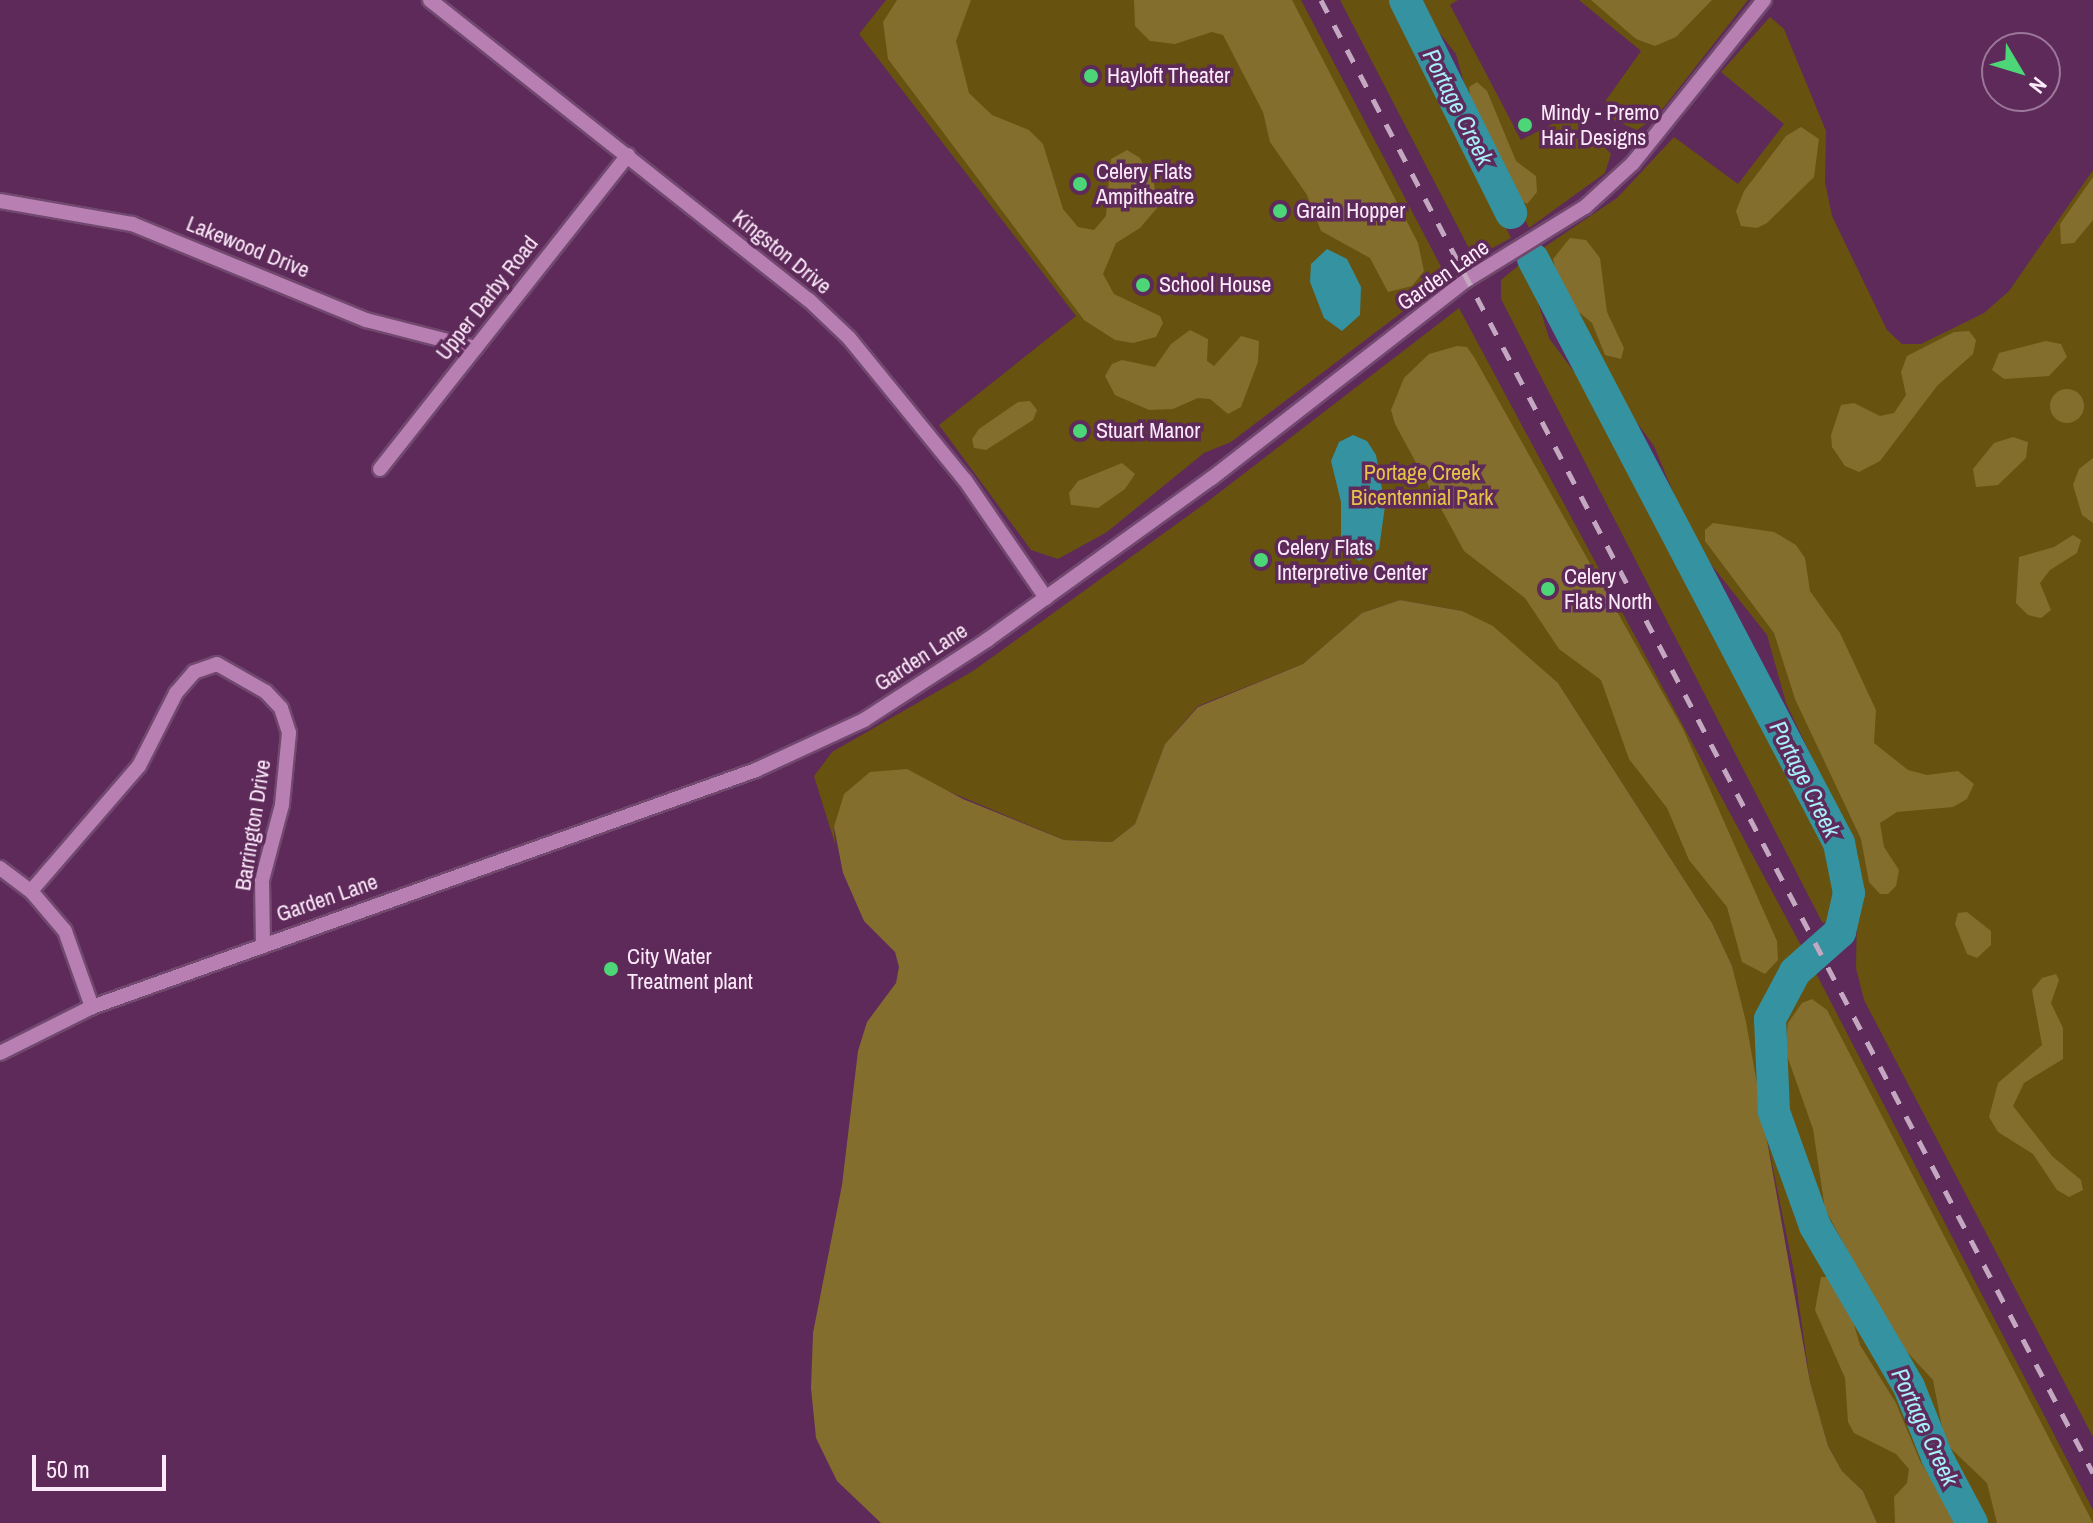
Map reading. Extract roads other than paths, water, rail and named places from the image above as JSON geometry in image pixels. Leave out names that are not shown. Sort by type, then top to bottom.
[{"type":"street","name":"Kingston Drive","points":[[430,0],[809,300],[849,338],[965,480],[1046,598]]},
{"type":"street","name":"Garden Lane","points":[[0,1053],[92,1007],[785,758],[925,683],[1212,478],[1465,281],[1585,207],[1633,163],[1764,0]]},
{"type":"street","name":"Upper Darby Road","points":[[380,469],[628,155]]},
{"type":"street","name":"Lakewood Drive","points":[[0,201],[132,224],[366,320],[475,348]]},
{"type":"street","name":"Barrington Drive","points":[[31,891],[139,766],[176,693],[194,672],[217,664],[266,692],[281,708],[289,733],[282,805],[262,880],[263,944]]},
{"type":"street","points":[[0,868],[31,891],[65,931],[92,1007]]},
{"type":"waterway","name":"Portage Creek","points":[[1405,0],[1511,213]]},
{"type":"waterway","name":"Portage Creek","points":[[1533,259],[1839,843],[1849,893],[1840,932],[1795,972],[1770,1019],[1774,1112],[1815,1226],[1909,1387],[1937,1457],[1972,1523]]},
{"type":"railway","points":[[1321,0],[2093,1473]]},
{"type":"place","name":"Hayloft Theater","points":[[1091,76]]},
{"type":"place","name":"Mindy - Premo Hair Designs","points":[[1525,125]]},
{"type":"place","name":"Celery Flats Ampitheatre","points":[[1080,184]]},
{"type":"place","name":"Grain Hopper","points":[[1280,211]]},
{"type":"place","name":"School House","points":[[1143,285]]},
{"type":"place","name":"Stuart Manor","points":[[1080,431]]},
{"type":"place","name":"Celery Flats Interpretive Center","points":[[1261,560]]},
{"type":"place","name":"Celery Flats North","points":[[1548,589]]},
{"type":"place","name":"City Water Treatment plant","points":[[611,969]]},
{"type":"park label","name":"Portage Creek Bicentennial Park","points":[[1422,484]]}]
